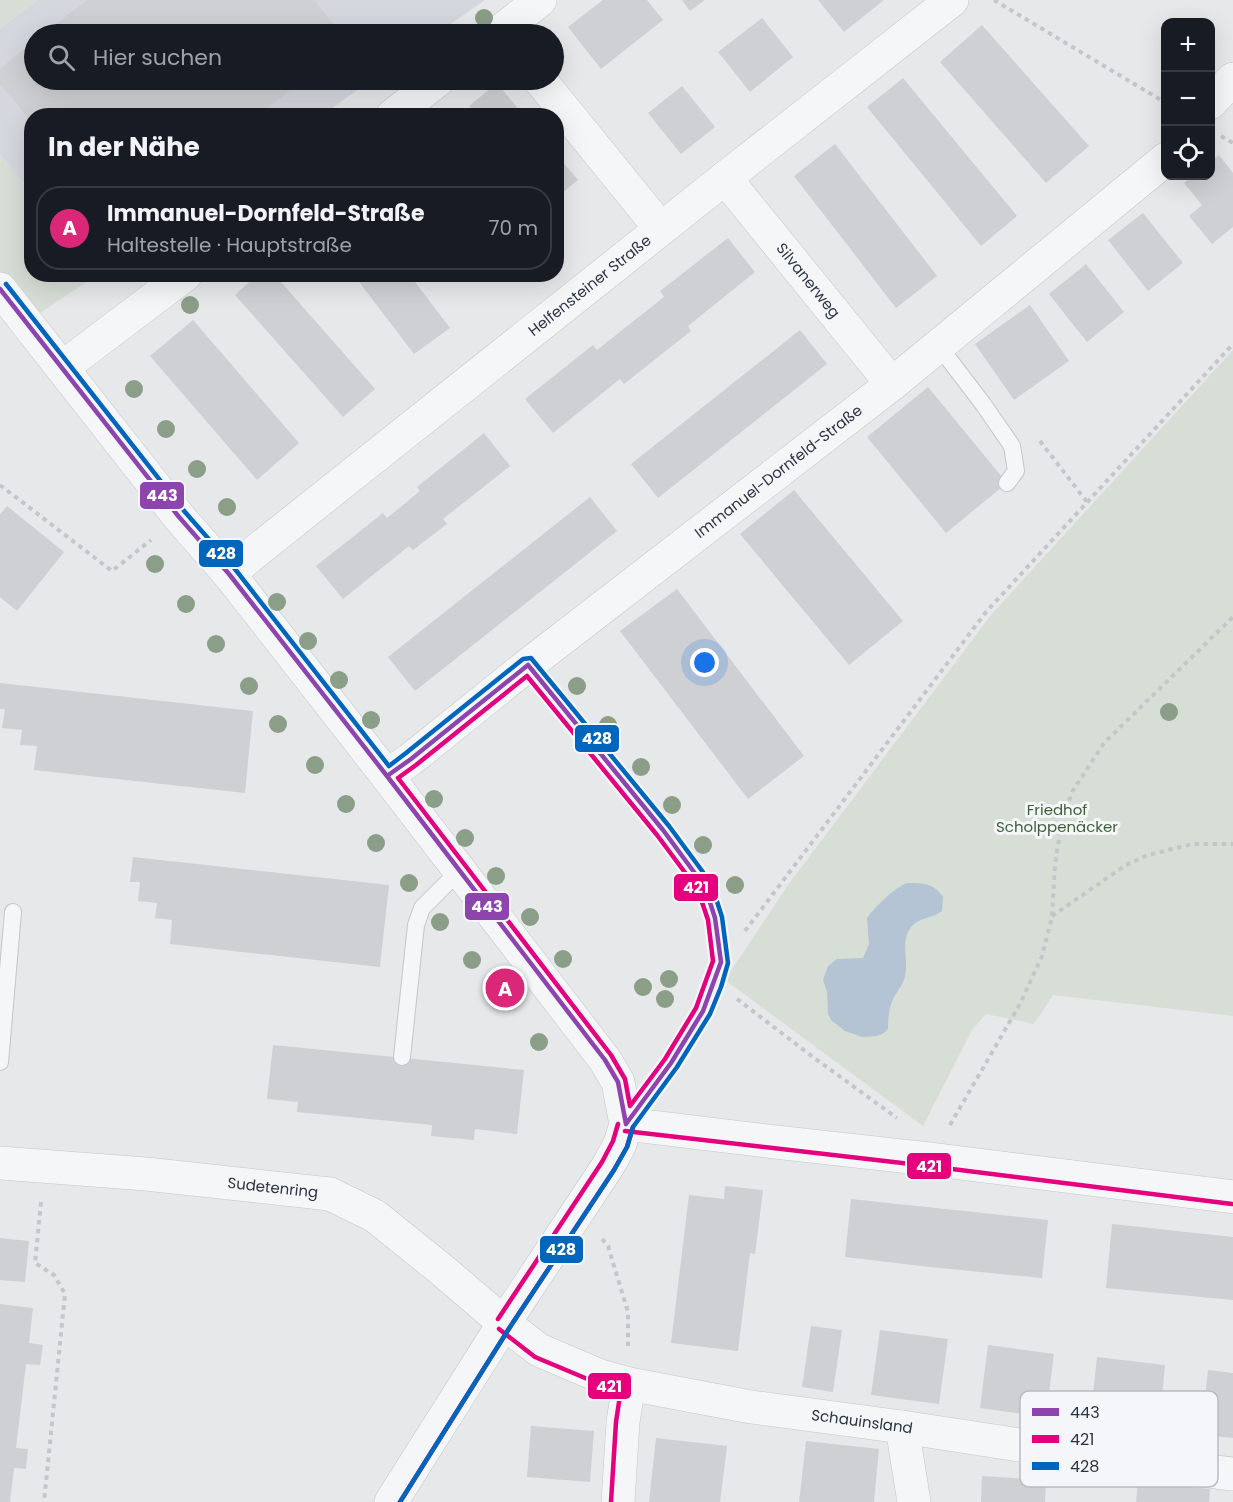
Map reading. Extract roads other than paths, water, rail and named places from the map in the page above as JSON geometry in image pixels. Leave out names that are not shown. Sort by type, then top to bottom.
[{"type":"street","points":[[511,24],[540,0]]},
{"type":"street","name":"Helfensteiner Straße","points":[[229,574],[661,228],[952,0]]},
{"type":"street","points":[[1215,98],[1233,79]]},
{"type":"street","points":[[402,108],[425,90]]},
{"type":"street","points":[[548,90],[563,108]]},
{"type":"street","points":[[564,109],[661,228]]},
{"type":"street","name":"Immanuel-Dornfeld-Straße","points":[[387,776],[892,384],[1161,163]]},
{"type":"street","name":"Silvanerweg","points":[[725,178],[892,384]]},
{"type":"street","points":[[62,368],[175,282]]},
{"type":"street","points":[[0,289],[179,517],[229,574],[387,776],[605,1060],[618,1082],[626,1124],[620,1144],[391,1502]]},
{"type":"street","points":[[626,1124],[1233,1197]]},
{"type":"street","name":"Sudetenring","points":[[0,1163],[146,1174],[330,1194],[375,1216],[504,1323]]},
{"type":"street","name":"Schauinsland","points":[[504,1323],[538,1350],[600,1376],[629,1384],[751,1407],[1020,1445]]},
{"type":"street","points":[[618,1502],[623,1422],[629,1384]]},
{"type":"street","points":[[902,1428],[914,1502]]},
{"type":"street","name":"Schauinsland","points":[[1218,1472],[1233,1474]]},
{"type":"lane","points":[[938,345],[1012,446],[1016,471],[1007,483]]},
{"type":"lane","points":[[528,666],[663,830],[705,887],[716,918],[722,962],[703,1011],[671,1063],[626,1124]]},
{"type":"lane","points":[[402,1058],[416,925],[422,908],[459,871]]},
{"type":"lane","points":[[0,1062],[13,912]]},
{"type":"water","points":[[907,883],[932,886],[940,892],[943,897],[942,911],[916,922],[906,936],[905,976],[891,1005],[888,1029],[877,1036],[862,1037],[845,1031],[831,1020],[828,1014],[827,992],[823,980],[828,966],[837,959],[863,958],[869,944],[867,918],[886,898]]},
{"type":"place","name":"Immanuel-Dornfeld-Straße","points":[[505,988]]},
{"type":"park label","name":"Friedhof Scholppenäcker","points":[[1057,818]]}]
